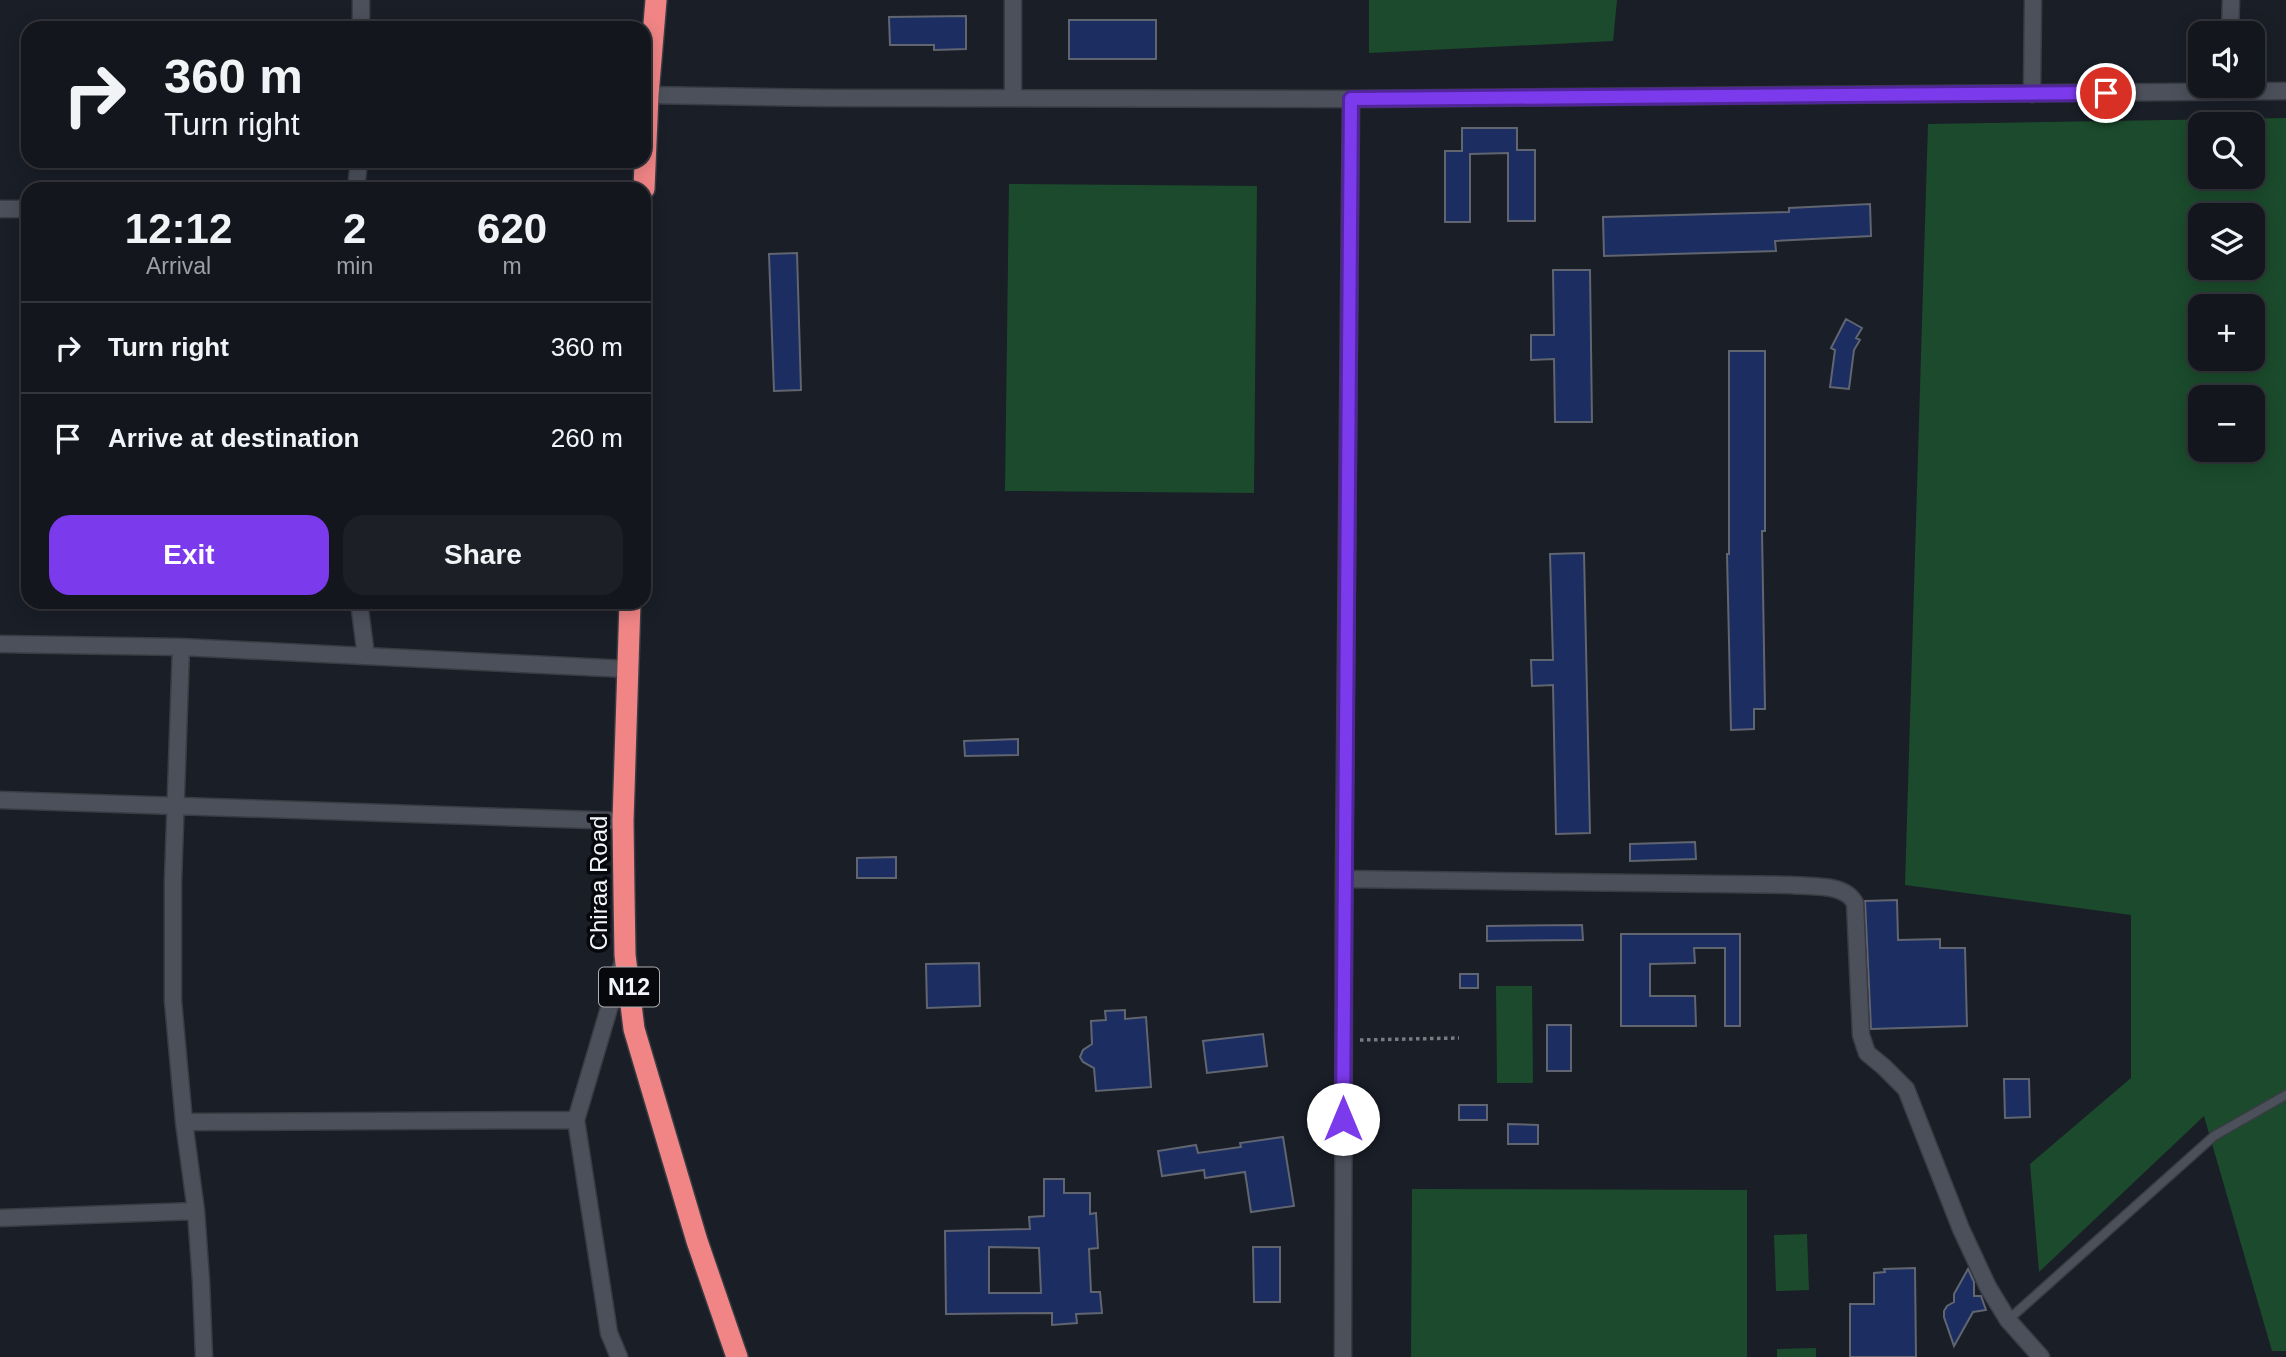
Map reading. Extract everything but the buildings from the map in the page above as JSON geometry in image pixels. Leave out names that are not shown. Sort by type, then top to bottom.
[{"type":"highway","points":[[651,59],[656,0]]},
{"type":"highway","name":"Chiraa Road","points":[[630,609],[623,821],[625,955],[634,1029],[697,1241],[737,1357]]},
{"type":"street","points":[[361,0],[361,21]]},
{"type":"street","points":[[1013,0],[1013,97]]},
{"type":"street","points":[[2032,94],[2033,0]]},
{"type":"street","points":[[2230,21],[2231,0]]},
{"type":"street","points":[[651,94],[828,98],[1351,99],[2032,94],[2188,89]]},
{"type":"street","points":[[2265,90],[2286,91]]},
{"type":"street","points":[[1343,1357],[1351,99]]},
{"type":"street","points":[[0,209],[21,209]]},
{"type":"street","points":[[360,609],[366,656]]},
{"type":"street","points":[[0,644],[181,647],[627,669]]},
{"type":"street","points":[[181,647],[173,881],[173,1001],[184,1122],[196,1211],[204,1357]]},
{"type":"street","points":[[0,800],[623,821]]},
{"type":"street","points":[[1344,879],[1791,886],[1842,890],[1851,895],[1854,904],[1861,1035],[1867,1053],[1906,1089],[1961,1229],[1988,1287],[2008,1321],[2041,1357]]},
{"type":"street","points":[[619,1357],[609,1333],[576,1120],[625,955]]},
{"type":"street","points":[[184,1122],[576,1120]]},
{"type":"street","points":[[0,1218],[196,1211]]},
{"type":"lane","points":[[2008,1321],[2214,1136],[2286,1096]]},
{"type":"path","points":[[1344,1040],[1459,1038]]},
{"type":"green space","points":[[1369,0],[1617,0],[1613,41],[1369,53]]},
{"type":"green space","points":[[2265,118],[2286,118],[2286,1351],[2272,1351],[2204,1116],[2039,1272],[2030,1164],[2131,1078],[2131,915],[1905,885],[1928,124],[2188,120],[2188,189],[2265,189]]},
{"type":"green space","points":[[1009,184],[1257,186],[1254,493],[1005,491]]},
{"type":"green space","points":[[1496,986],[1532,986],[1533,1083],[1497,1083]]},
{"type":"green space","points":[[1412,1189],[1747,1190],[1747,1357],[1411,1357]]},
{"type":"green space","points":[[1807,1234],[1809,1290],[1776,1291],[1774,1235]]},
{"type":"green space","points":[[1816,1348],[1816,1357],[1777,1357],[1777,1349]]},
{"type":"route","points":[[1343,1119],[1351,99],[2106,93]]}]
